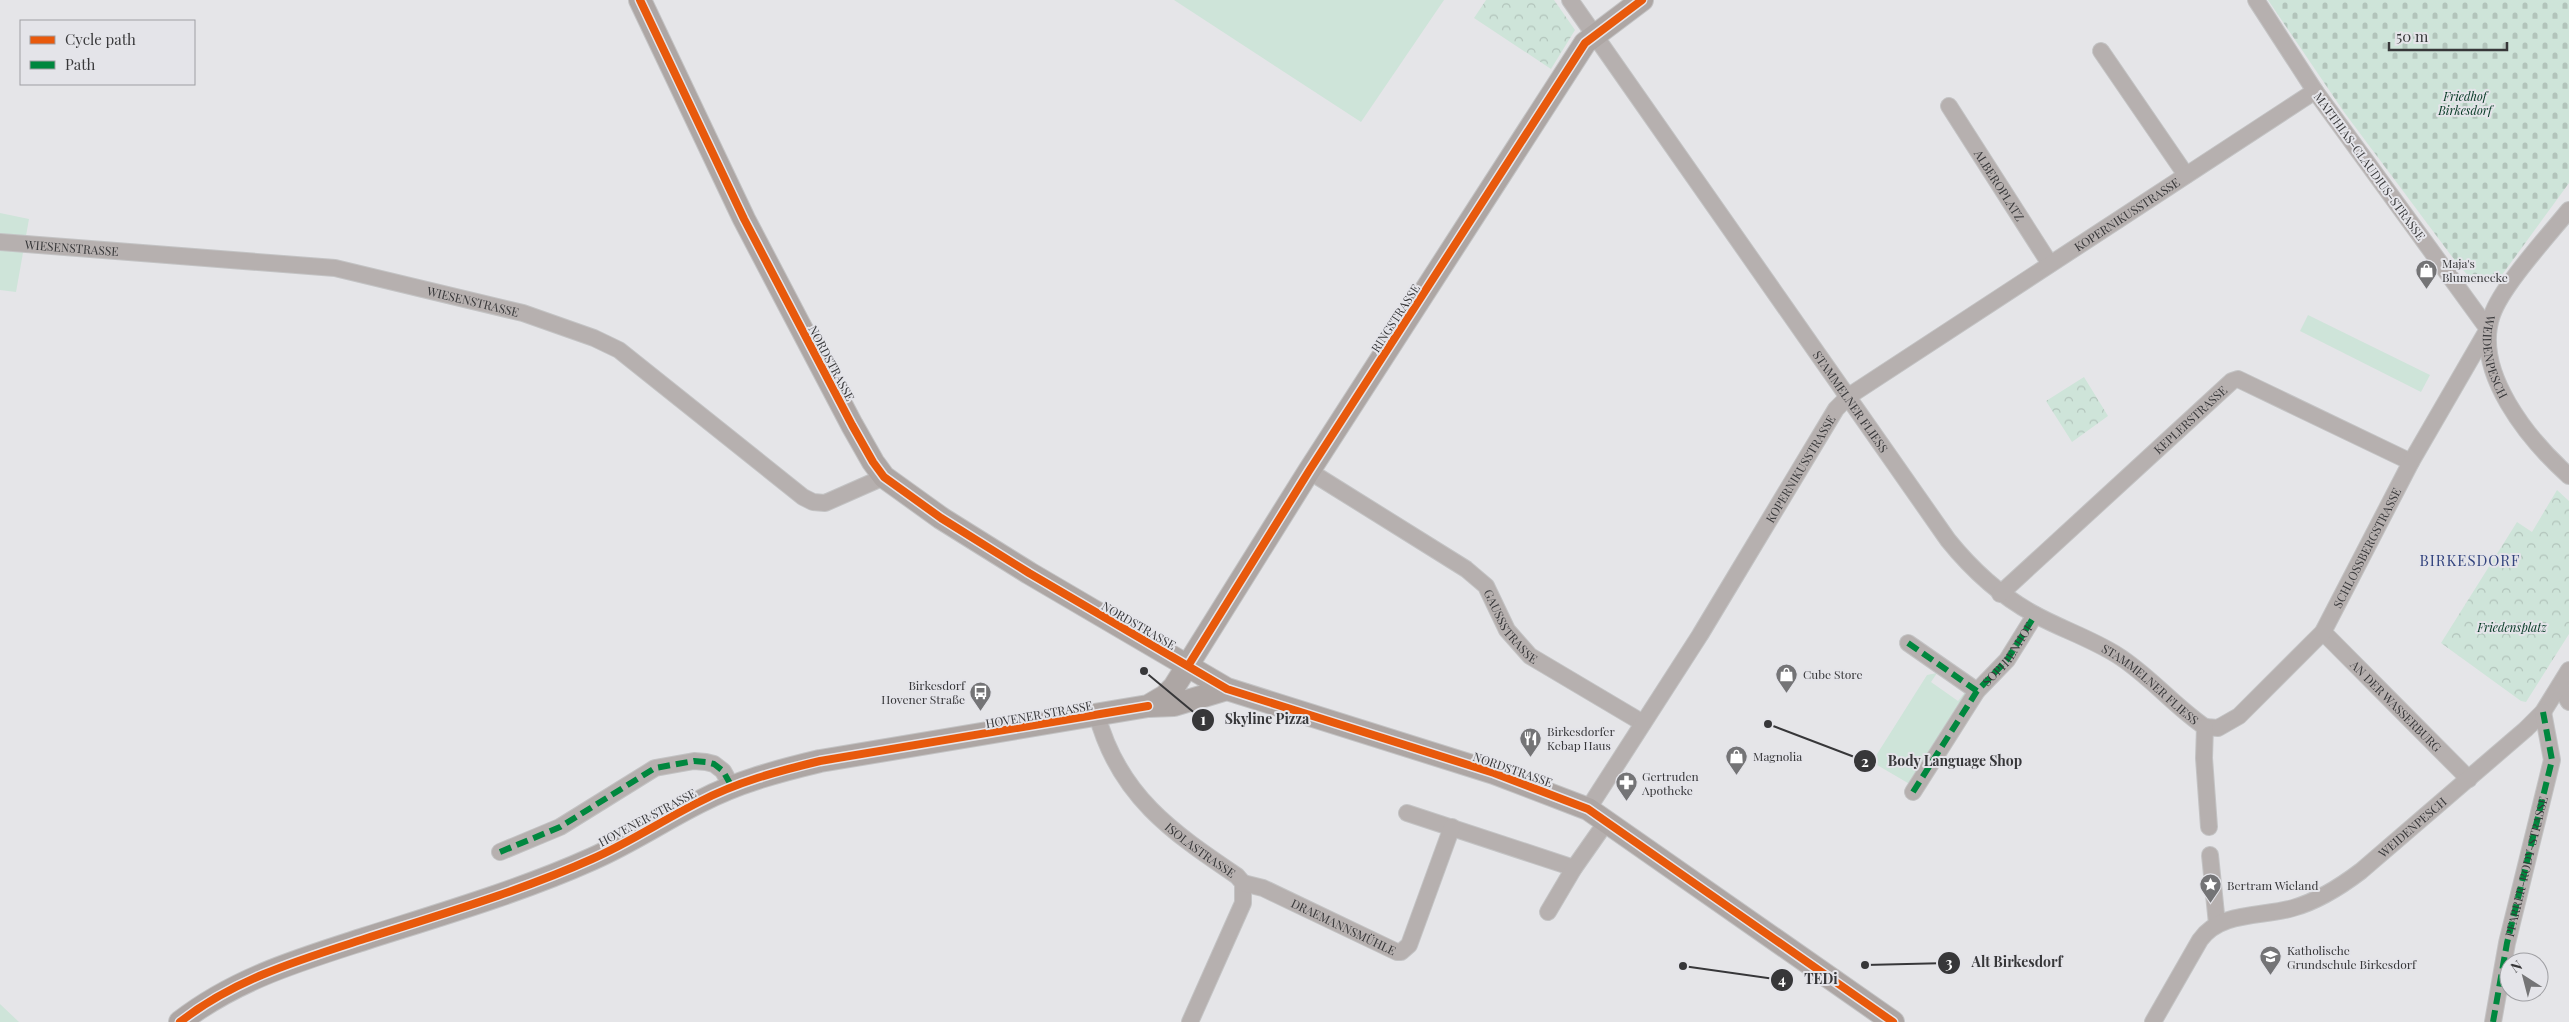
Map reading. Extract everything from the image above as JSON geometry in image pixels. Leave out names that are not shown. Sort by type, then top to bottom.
[{"type":"main road","name":"NORDSTRASSE","points":[[640,0],[744,219],[852,425],[873,462],[884,477],[973,538],[1227,688],[1494,773],[1588,809],[1608,821],[1893,1022]]},
{"type":"main road","name":"RINGSTRASSE","points":[[1188,666],[1309,471],[1576,56],[1594,34],[1642,0]]},
{"type":"main road","name":"HOVENER STRASSE","points":[[180,1022],[202,1004],[274,968],[476,902],[592,859],[732,787],[776,772],[820,761],[1148,706],[1165,696],[1174,687],[1188,666]]},
{"type":"main road","points":[[1148,706],[1174,705],[1227,688]]},
{"type":"street","name":"STAMMELNER FLIESS","points":[[1570,0],[1948,540],[1968,565],[2000,594],[2035,614],[2086,637],[2122,658],[2205,727]]},
{"type":"street","name":"MATTHIAS-CLAUDIUS-STRASSE","points":[[2256,0],[2314,91],[2488,329]]},
{"type":"street","name":"KOPERNIKUSSTRASSE","points":[[2101,51],[2186,176]]},
{"type":"street","name":"KOPERNIKUSSTRASSE","points":[[1588,809],[1700,635],[1836,409],[1849,396],[2314,91]]},
{"type":"street","name":"ALBEROPLATZ","points":[[1950,106],[2050,264]]},
{"type":"street","name":"WEIDENPESCH","points":[[2569,210],[2504,292],[2492,313],[2488,329],[2488,346],[2493,367],[2513,411],[2540,448],[2569,476]]},
{"type":"street","name":"WIESENSTRASSE","points":[[0,242],[335,268],[523,313],[594,338],[619,350],[802,497],[813,502],[825,503],[884,477]]},
{"type":"street","name":"SCHLOSSBERGSTRASSE","points":[[2205,727],[2218,728],[2239,716],[2323,632],[2412,462],[2488,329]]},
{"type":"street","name":"KEPLERSTRASSE","points":[[2000,594],[2232,381],[2238,378],[2412,462]]},
{"type":"street","name":"GAUSSSTRASSE","points":[[1309,471],[1466,569],[1486,586],[1507,630],[1530,656],[1643,723]]},
{"type":"street","name":"SOPHIENHOF","points":[[1913,792],[1977,691],[2007,660],[2035,614]]},
{"type":"street","name":"AN DER WASSERBURG","points":[[2323,632],[2469,779]]},
{"type":"street","name":"SOPHIENHOF","points":[[1908,643],[1977,691]]},
{"type":"street","name":"WEIDENPESCH","points":[[2217,924],[2292,909],[2338,888],[2361,871],[2469,779],[2543,712],[2569,670]]},
{"type":"street","points":[[2560,687],[2569,702]]},
{"type":"street","name":"PFARRER-RODY-STRASSE","points":[[2494,1022],[2507,943],[2552,760],[2543,712]]},
{"type":"street","name":"ISOLASTRASSE","points":[[1097,716],[1108,752],[1128,785],[1181,838],[1237,876],[1243,883],[1243,903],[1190,1022]]},
{"type":"street","points":[[2205,727],[2204,758],[2209,828]]},
{"type":"street","points":[[500,852],[560,827],[655,768],[694,761],[706,762],[714,764],[723,771],[732,787]]},
{"type":"street","points":[[1407,813],[1574,868]]},
{"type":"street","points":[[1548,912],[1574,868],[1608,821]]},
{"type":"street","name":"DRAEMANNSMÜHLE","points":[[1243,883],[1263,888],[1397,952],[1401,952],[1409,945],[1452,827]]},
{"type":"street","points":[[2152,1022],[2200,940],[2210,928],[2217,924],[2210,855]]},
{"type":"green space","points":[[1174,0],[1444,0],[1361,122]]},
{"type":"green space","points":[[1486,0],[1554,0],[1575,30],[1551,69],[1474,18]]},
{"type":"green space","name":"Friedhof Birkesdorf","points":[[2268,0],[2569,0],[2569,183],[2499,279],[2472,280],[2456,262],[2344,112]]},
{"type":"green space","points":[[0,213],[29,219],[16,292],[0,290]]},
{"type":"green space","points":[[2308,315],[2430,375],[2421,392],[2300,331]]},
{"type":"green space","points":[[2084,377],[2108,416],[2072,442],[2046,401]]},
{"type":"green space","name":"Friedensplatz","points":[[2557,490],[2569,501],[2569,634],[2526,702],[2521,701],[2441,643],[2517,522],[2532,532]]},
{"type":"green space","points":[[1937,673],[1931,682],[1958,701],[1965,692],[1970,696],[1913,786],[1872,762],[1927,675]]},
{"type":"green space","points":[[0,1004],[19,1022],[0,1022]]},
{"type":"marked path","points":[[1913,792],[1977,691],[2007,660],[2035,615]]},
{"type":"marked path","points":[[1908,643],[1977,691]]},
{"type":"marked path","points":[[2493,1022],[2507,943],[2552,760],[2543,712]]},
{"type":"marked path","points":[[500,852],[560,827],[655,768],[694,761],[706,762],[714,764],[723,771],[732,787]]},
{"type":"cycle path","points":[[640,0],[744,219],[852,425],[873,462],[884,477],[941,518],[1029,573],[1227,689],[1494,773],[1588,809],[1893,1022]]},
{"type":"cycle path","points":[[1188,666],[1309,471],[1585,43],[1642,0]]},
{"type":"cycle path","points":[[180,1022],[223,994],[268,972],[479,902],[565,871],[619,846],[713,795],[758,778],[820,761],[1148,706]]},
{"type":"place","name":"Maja's Blumenecke","points":[[2426,289]]},
{"type":"place","name":"Skyline Pizza","points":[[1144,671]]},
{"type":"place","name":"Cube Store","points":[[1787,693]]},
{"type":"place","name":"Birkesdorf Hovener Straße","points":[[981,711]]},
{"type":"place","name":"Body Language Shop","points":[[1768,724]]},
{"type":"place","name":"Birkesdorfer Kebap Haus","points":[[1531,757]]},
{"type":"place","name":"Magnolia","points":[[1737,775]]},
{"type":"place","name":"Gertruden Apotheke","points":[[1626,802]]},
{"type":"place","name":"Bertram Wieland","points":[[2211,904]]},
{"type":"place","name":"Alt Birkesdorf","points":[[1865,965]]},
{"type":"place","name":"TEDi","points":[[1683,966]]},
{"type":"place","name":"Katholische Grundschule Birkesdorf","points":[[2271,976]]},
{"type":"district","name":"BIRKESDORF","points":[[2470,560]]}]
